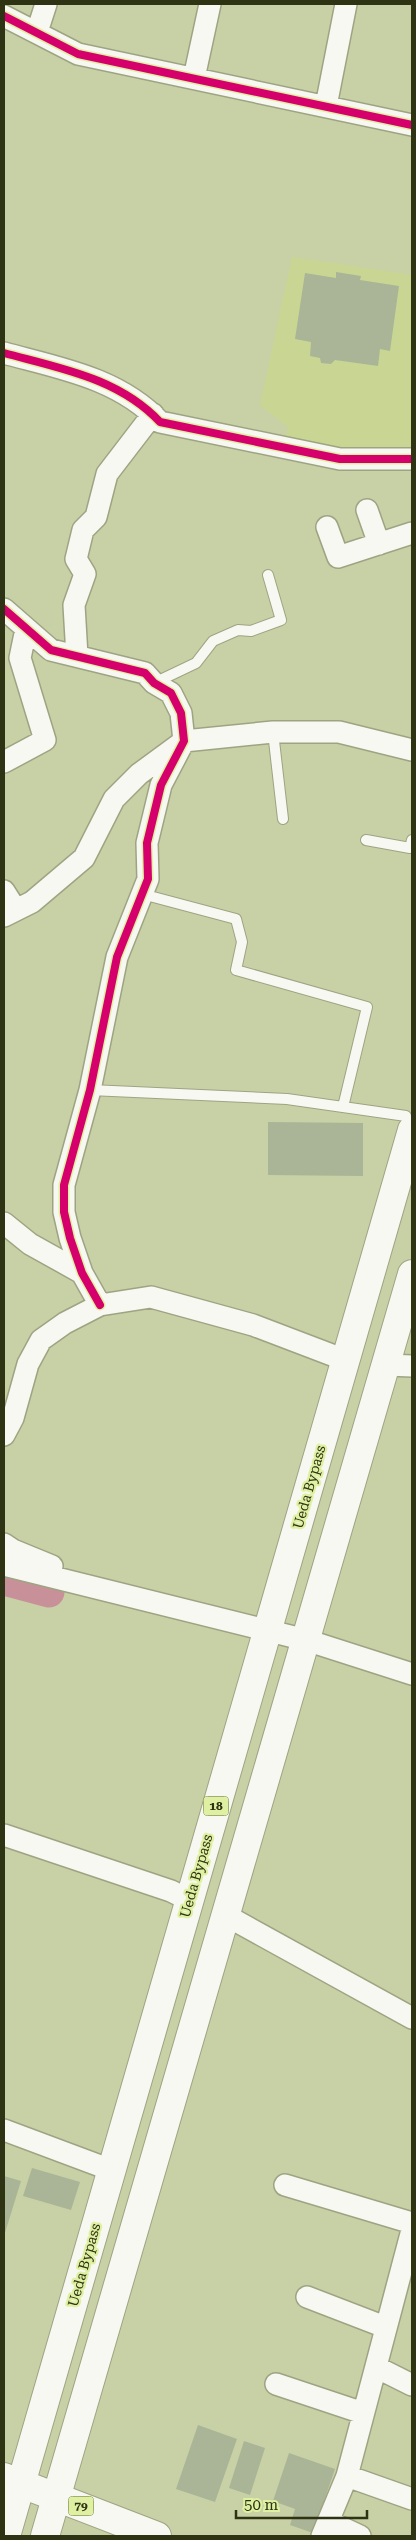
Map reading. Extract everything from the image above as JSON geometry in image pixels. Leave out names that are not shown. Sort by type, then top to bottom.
[{"type":"main road","name":"Ueda Bypass","points":[[6,2536],[12,2480],[111,2170],[345,1360],[409,1123]]},
{"type":"main road","points":[[45,2536],[306,1640],[404,1363],[412,1274]]},
{"type":"main road","name":"79","points":[[12,2480],[157,2536]]},
{"type":"street","points":[[37,32],[46,4]]},
{"type":"street","points":[[194,78],[210,4]]},
{"type":"street","points":[[326,106],[346,4]]},
{"type":"street","points":[[5,20],[37,32],[78,54],[412,126]]},
{"type":"street","points":[[4,353],[83,374],[108,384],[153,414],[160,422],[340,459],[412,459]]},
{"type":"street","points":[[77,656],[74,605],[85,574],[76,559],[83,530],[96,517],[107,474],[153,414]]},
{"type":"street","points":[[367,510],[380,544]]},
{"type":"street","points":[[326,527],[338,557],[412,533]]},
{"type":"street","points":[[4,609],[51,650],[145,673],[154,683],[171,693],[181,713],[184,741],[161,785],[147,843],[148,879],[116,957],[90,1090],[64,1184],[64,1212],[82,1273],[100,1305]]},
{"type":"street","points":[[4,762],[45,740],[20,658],[26,629]]},
{"type":"street","points":[[4,891],[10,913],[32,902],[84,858],[114,799],[139,774],[184,741],[274,732],[339,732],[412,750]]},
{"type":"street","points":[[4,1223],[30,1244],[82,1273]]},
{"type":"street","points":[[4,1435],[13,1418],[28,1364],[41,1340],[65,1323],[100,1305],[151,1297],[253,1325],[345,1360]]},
{"type":"street","points":[[4,1544],[13,1550],[51,1565],[60,1579]]},
{"type":"street","points":[[4,1566],[306,1640],[412,1674]]},
{"type":"street","points":[[4,1835],[171,1892],[189,1900]]},
{"type":"street","points":[[226,1916],[412,2018]]},
{"type":"street","points":[[4,2130],[111,2170]]},
{"type":"street","points":[[285,2185],[412,2223]]},
{"type":"street","points":[[360,2536],[325,2529],[347,2476],[412,2230]]},
{"type":"street","points":[[307,2298],[385,2327]]},
{"type":"street","points":[[376,2367],[412,2385]]},
{"type":"street","points":[[276,2384],[363,2413]]},
{"type":"street","points":[[347,2476],[412,2499]]},
{"type":"lane","points":[[154,683],[196,662],[213,641],[238,630],[251,631],[282,620],[268,575]]},
{"type":"lane","points":[[274,732],[283,819]]},
{"type":"lane","points":[[366,840],[410,848],[412,840]]},
{"type":"lane","points":[[142,894],[236,919],[242,942],[236,970],[367,1007],[343,1107]]},
{"type":"lane","points":[[90,1090],[287,1099],[343,1107],[409,1123]]},
{"type":"shaded area","points":[[292,257],[412,275],[412,451],[376,448],[342,451],[285,439],[288,427],[260,405]]},
{"type":"building","points":[[336,272],[361,276],[360,280],[399,286],[390,351],[380,349],[378,366],[335,360],[331,364],[321,363],[320,358],[310,356],[311,342],[295,339],[305,273],[336,278]]},
{"type":"building","points":[[268,1122],[363,1123],[363,1176],[268,1175]]},
{"type":"building","points":[[32,2168],[80,2182],[71,2210],[23,2196]]},
{"type":"building","points":[[4,2176],[21,2181],[4,2236]]},
{"type":"building","points":[[198,2425],[237,2439],[215,2502],[176,2489]]},
{"type":"building","points":[[244,2441],[265,2448],[250,2495],[229,2488]]},
{"type":"building","points":[[289,2453],[335,2469],[313,2533],[290,2525],[295,2509],[273,2501]]},
{"type":"waterway","points":[[4,1580],[49,1592]]},
{"type":"cycle path","points":[[4,16],[78,54],[412,125]]},
{"type":"cycle path","points":[[4,353],[67,370],[107,385],[144,407],[160,422],[340,459],[412,459]]},
{"type":"cycle path","points":[[4,609],[51,650],[145,673],[154,683],[171,693],[181,713],[184,741],[161,785],[147,843],[148,879],[117,957],[90,1090],[64,1185],[64,1212],[70,1238],[82,1273],[100,1305]]}]
